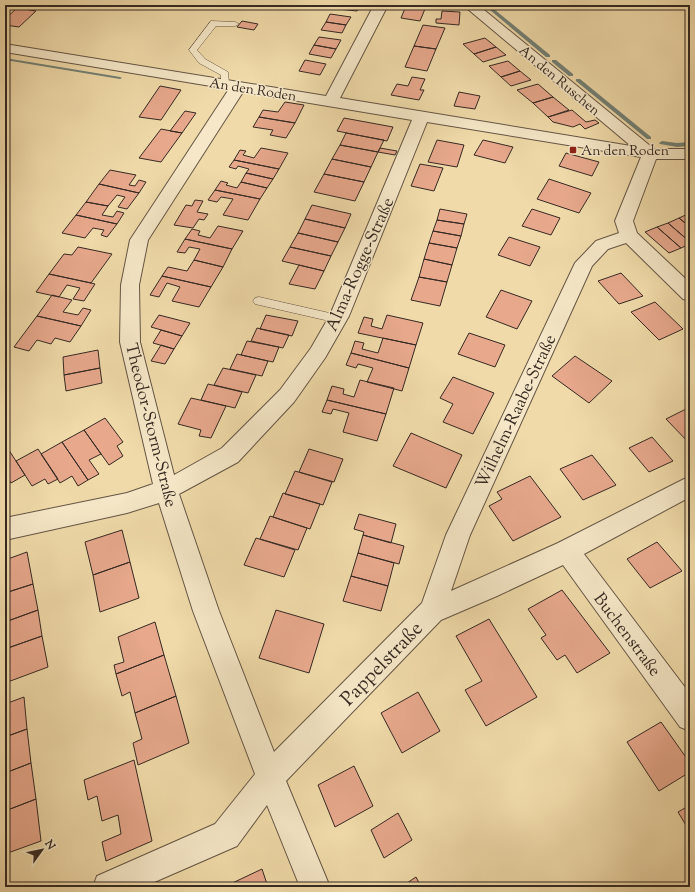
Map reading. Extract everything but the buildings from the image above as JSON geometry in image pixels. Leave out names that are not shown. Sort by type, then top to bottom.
[{"type":"street","points":[[331,101],[381,5]]},
{"type":"street","name":"An den Ruschen","points":[[470,5],[650,154]]},
{"type":"street","name":"An den Roden","points":[[5,48],[650,154],[690,154]]},
{"type":"street","name":"Theodor-Storm-Straße","points":[[232,86],[139,240],[130,286],[130,342],[166,490],[206,611],[270,777],[315,887]]},
{"type":"street","name":"Alma-Rogge-Straße","points":[[5,529],[126,503],[166,490],[230,455],[287,396],[318,354],[338,319],[421,117]]},
{"type":"street","points":[[650,154],[624,221],[629,236],[688,290]]},
{"type":"street","name":"Wilhelm-Raabe-Straße","points":[[432,611],[458,535],[584,263],[602,245],[629,236]]},
{"type":"street","name":"Pappelstraße","points":[[108,887],[226,835],[270,777],[432,611],[488,588],[567,551],[690,486]]},
{"type":"street","name":"Buchenstraße","points":[[567,551],[690,717]]},
{"type":"lane","points":[[232,86],[225,74],[202,61],[193,50],[214,23],[235,24]]},
{"type":"lane","points":[[259,301],[338,319]]},
{"type":"waterway","points":[[486,5],[548,56]]},
{"type":"waterway","points":[[5,59],[120,78]]},
{"type":"waterway","points":[[554,61],[571,75]]},
{"type":"waterway","points":[[578,80],[649,138]]},
{"type":"waterway","points":[[662,143],[677,145],[690,144]]},
{"type":"place","name":"An den Roden","points":[[573,150]]}]
